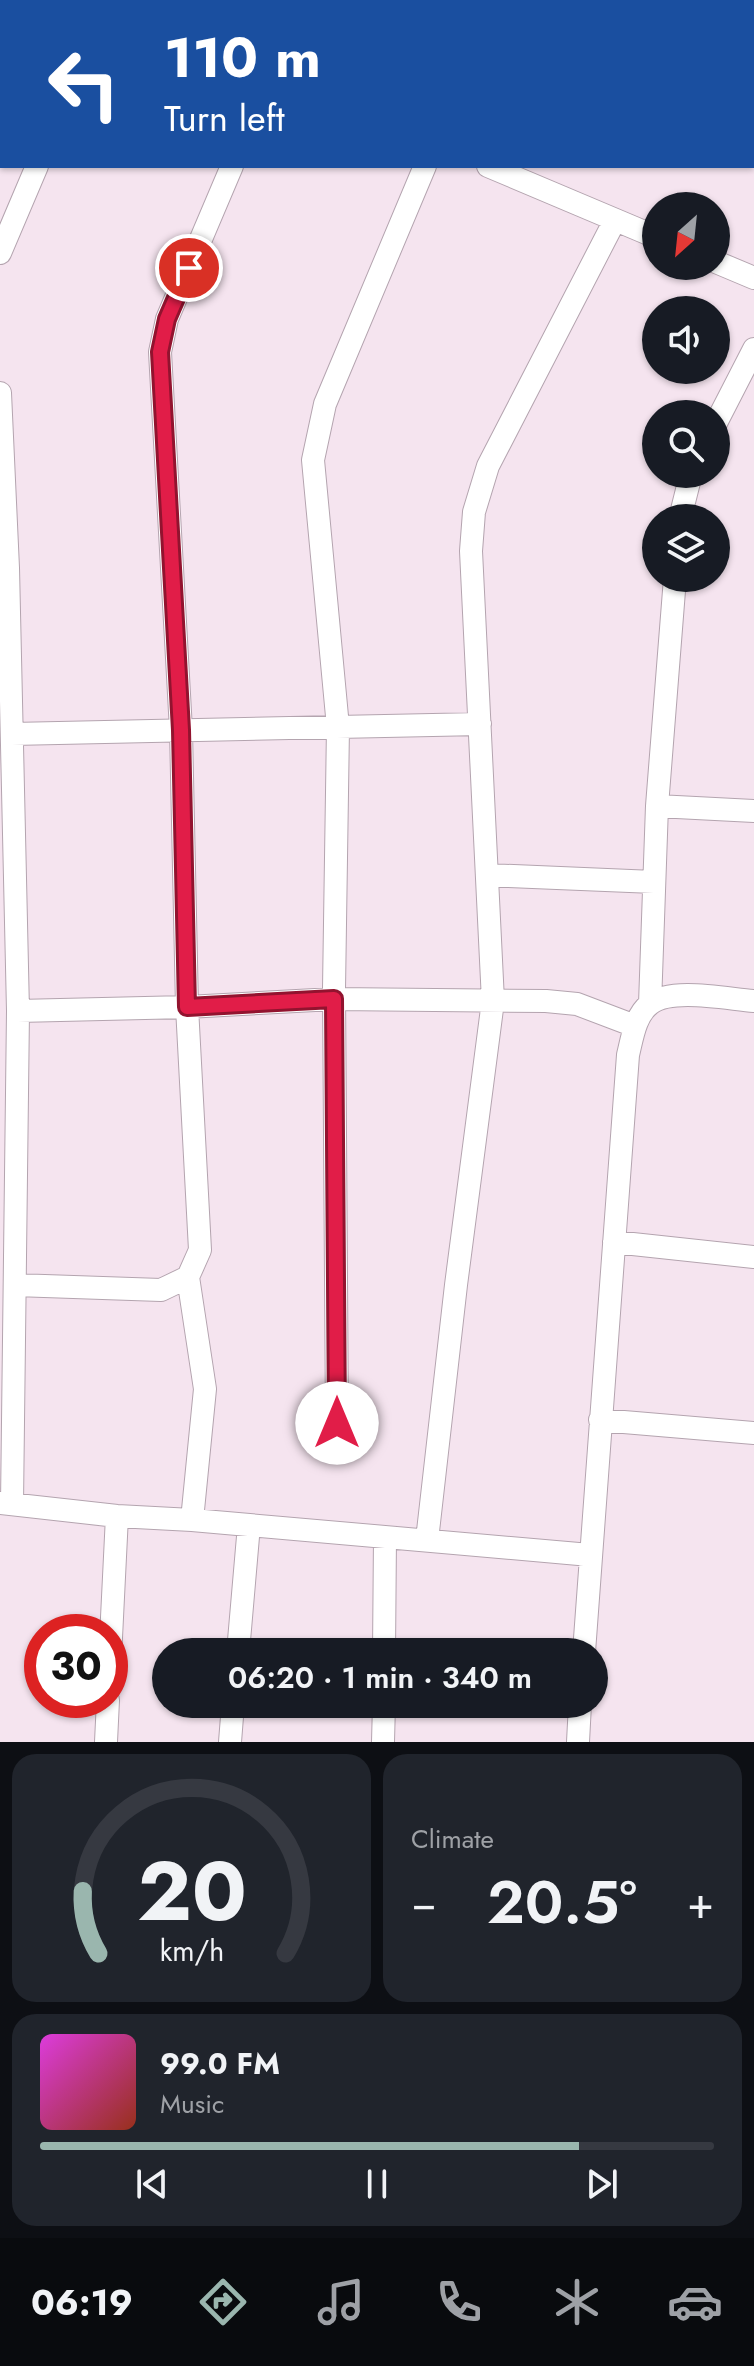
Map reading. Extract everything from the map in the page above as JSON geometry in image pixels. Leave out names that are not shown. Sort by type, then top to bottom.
[{"type":"street","points":[[0,253],[36,168]]},
{"type":"street","points":[[192,1520],[205,1389],[188,1277],[200,1250],[187,1007],[181,730],[160,352],[167,319],[231,168]]},
{"type":"street","points":[[337,1423],[334,999],[338,727],[313,460],[325,404],[424,168]]},
{"type":"street","points":[[493,168],[642,231]]},
{"type":"street","points":[[427,1540],[493,1001],[471,551],[474,512],[488,466],[615,220]]},
{"type":"street","points":[[730,268],[754,278]]},
{"type":"street","points":[[728,400],[754,349]]},
{"type":"street","points":[[0,393],[18,1011],[9,1044],[15,1285],[6,1503],[117,1516],[590,1555]]},
{"type":"street","points":[[585,1638],[628,1055],[635,1026],[650,1004],[657,806],[674,592]]},
{"type":"street","points":[[12,734],[480,724]]},
{"type":"street","points":[[657,806],[754,811]]},
{"type":"street","points":[[487,875],[654,882]]},
{"type":"street","points":[[650,1004],[679,994],[754,1001]]},
{"type":"street","points":[[18,1011],[187,1007],[334,999],[493,1001],[577,1004],[635,1026]]},
{"type":"street","points":[[614,1242],[754,1257]]},
{"type":"street","points":[[15,1285],[161,1290],[188,1277]]},
{"type":"street","points":[[600,1420],[754,1433]]},
{"type":"street","points":[[112,1614],[117,1516]]},
{"type":"street","points":[[239,1638],[249,1525]]},
{"type":"street","points":[[384,1638],[385,1537]]},
{"type":"street","points":[[106,1742],[107,1718]]},
{"type":"street","points":[[230,1742],[232,1718]]},
{"type":"street","points":[[383,1742],[384,1718]]},
{"type":"street","points":[[578,1742],[579,1718]]},
{"type":"route","points":[[189,268],[167,319],[160,352],[181,730],[187,1007],[334,999],[337,1423]]}]
